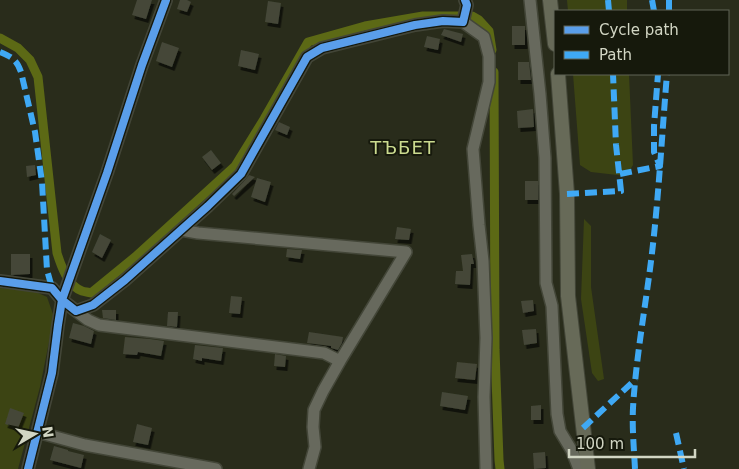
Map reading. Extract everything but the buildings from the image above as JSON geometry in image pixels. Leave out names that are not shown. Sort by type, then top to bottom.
[{"type":"main road","points":[[550,0],[554,35]]},
{"type":"main road","points":[[558,75],[567,194],[568,296],[588,469]]},
{"type":"street","points":[[28,469],[52,373],[62,300],[166,0]]},
{"type":"street","points":[[463,22],[467,4],[465,0]]},
{"type":"street","points":[[530,0],[545,158],[546,283],[552,306],[557,414],[560,431],[572,451],[579,469]]},
{"type":"street","points":[[76,310],[93,306],[125,280],[208,206],[240,174],[306,57],[322,48],[415,25],[443,21],[463,22],[484,38],[489,56],[488,82],[473,149],[483,262],[486,338],[484,397],[486,469]]},
{"type":"street","points":[[181,230],[406,252],[323,391],[314,410],[315,447],[309,469]]},
{"type":"street","points":[[0,281],[52,288],[62,300],[88,320],[99,325],[324,353],[340,362]]},
{"type":"street","points":[[37,432],[85,445],[216,469]]},
{"type":"green space","points":[[567,0],[627,0],[627,10],[568,10]]},
{"type":"green space","points":[[573,75],[629,75],[633,165],[626,176],[591,172],[580,165]]},
{"type":"green space","points":[[584,219],[591,226],[591,287],[604,379],[598,381],[592,373],[581,299]]},
{"type":"green space","points":[[0,288],[34,291],[47,297],[54,317],[40,387],[18,469],[0,469]]},
{"type":"waterway","points":[[0,38],[18,48],[30,60],[38,77],[57,253],[63,269],[73,285],[82,291],[91,293],[135,257],[235,166],[308,42],[365,26],[423,16],[472,16],[479,20],[489,31],[492,50]]},
{"type":"waterway","points":[[494,72],[495,350],[500,469]]},
{"type":"marked path","points":[[608,0],[609,10]]},
{"type":"marked path","points":[[652,0],[654,10]]},
{"type":"marked path","points":[[669,0],[669,10]]},
{"type":"marked path","points":[[0,52],[13,59],[18,65],[35,132],[42,182],[47,270],[52,288]]},
{"type":"marked path","points":[[567,194],[621,191],[616,145],[613,75]]},
{"type":"marked path","points":[[620,174],[660,166],[654,152],[658,75]]},
{"type":"marked path","points":[[635,469],[634,389],[650,272],[659,186],[667,75]]},
{"type":"marked path","points":[[583,428],[636,379]]},
{"type":"marked path","points":[[676,433],[684,469]]},
{"type":"cycle path","points":[[28,469],[52,373],[62,300],[166,0]]},
{"type":"cycle path","points":[[0,281],[52,288],[62,300],[76,311],[93,305],[125,280],[241,174],[307,57],[322,48],[415,25],[443,21],[463,22],[467,5],[465,0]]},
{"type":"district","name":"ТЪБЕТ","points":[[403,147]]}]
